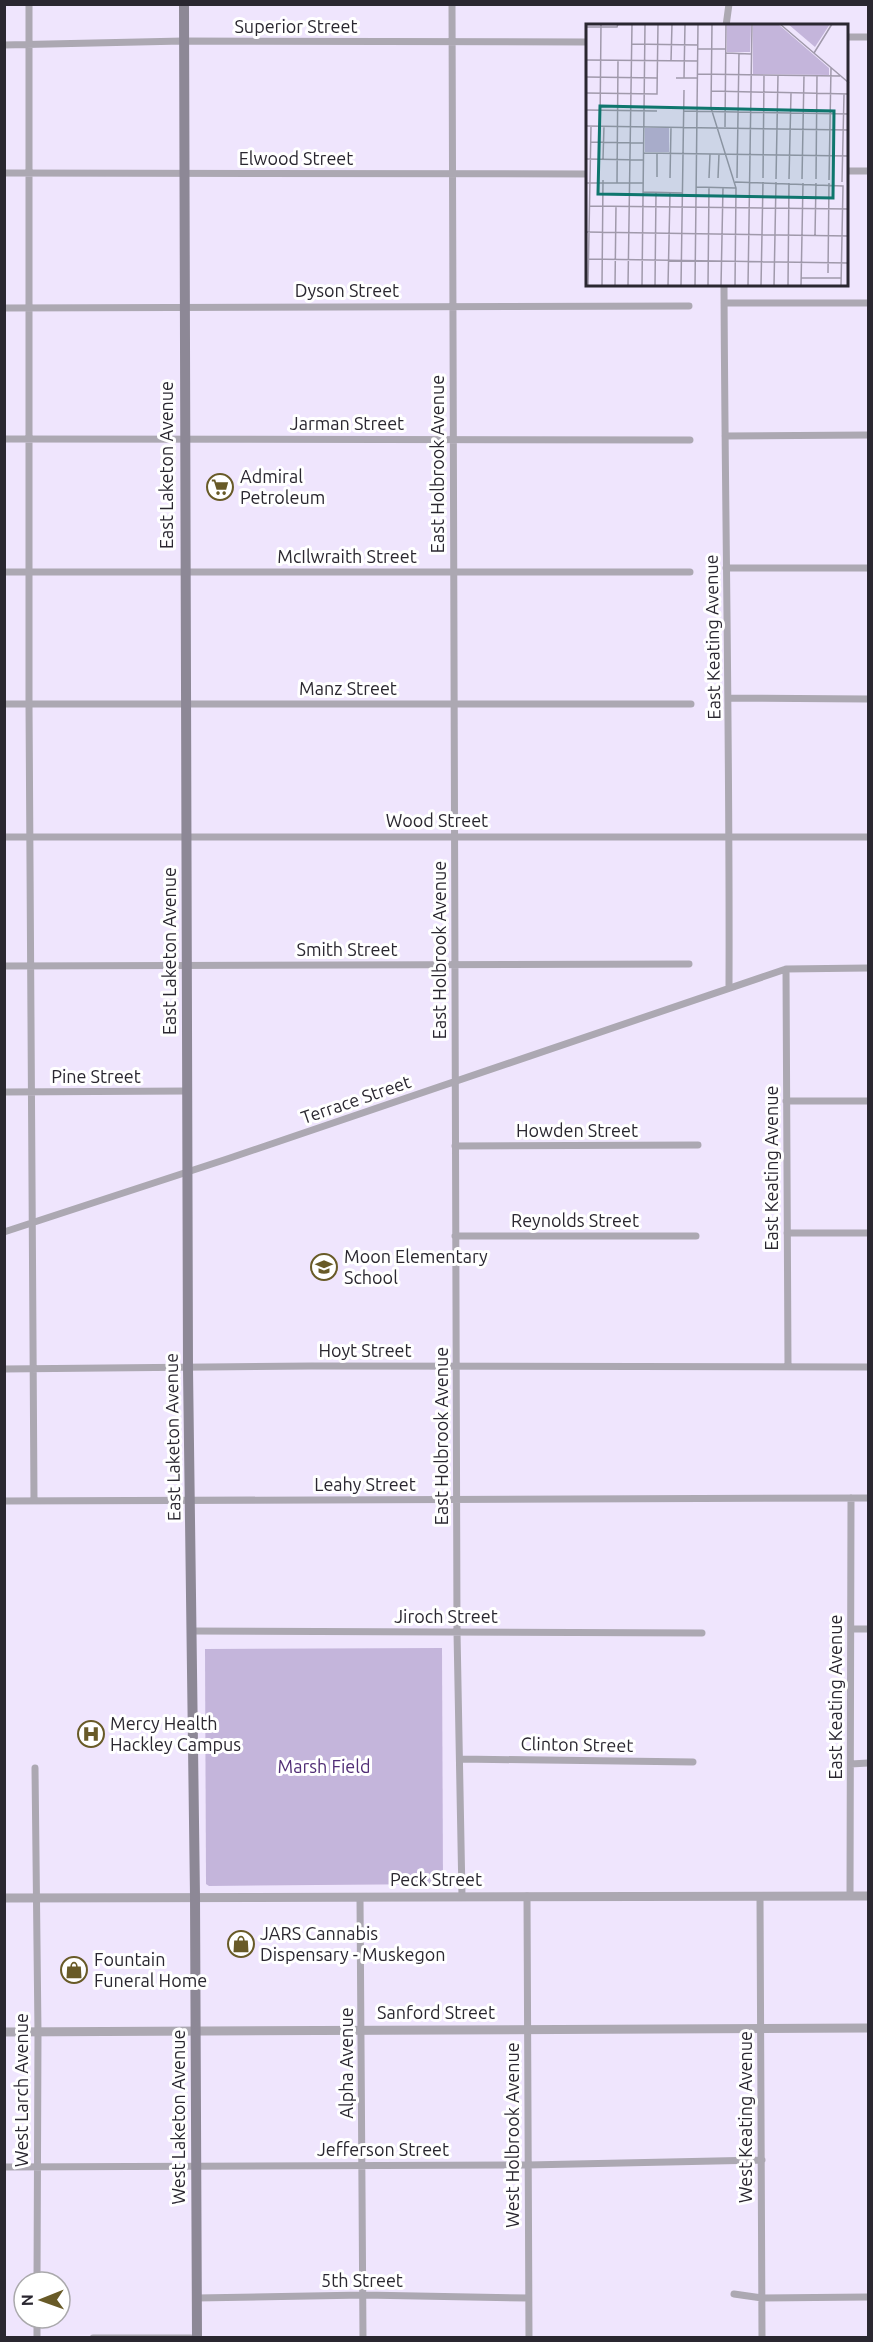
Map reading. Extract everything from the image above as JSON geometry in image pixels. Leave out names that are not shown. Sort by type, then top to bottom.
[{"type":"main road","name":"East Laketon Avenue","points":[[184,4],[184,704],[188,1369],[195,1897]]},
{"type":"main road","name":"West Laketon Avenue","points":[[195,1897],[197,2337]]},
{"type":"street","points":[[29,4],[28,439],[34,1500]]},
{"type":"street","name":"East Holbrook Avenue","points":[[452,4],[457,1632],[462,1896]]},
{"type":"street","points":[[726,24],[729,4]]},
{"type":"street","points":[[849,37],[868,37]]},
{"type":"street","name":"Superior Street","points":[[4,45],[183,41],[586,42]]},
{"type":"street","points":[[849,171],[868,171]]},
{"type":"street","name":"Elwood Street","points":[[4,173],[586,174]]},
{"type":"street","name":"East Keating Avenue","points":[[724,286],[729,698],[729,988]]},
{"type":"street","points":[[724,303],[868,303]]},
{"type":"street","name":"Dyson Street","points":[[4,308],[689,306]]},
{"type":"street","points":[[726,436],[868,435]]},
{"type":"street","name":"Jarman Street","points":[[4,439],[690,440]]},
{"type":"street","points":[[726,568],[868,568]]},
{"type":"street","name":"McIlwraith Street","points":[[4,572],[690,572]]},
{"type":"street","points":[[729,698],[868,699]]},
{"type":"street","name":"Manz Street","points":[[4,704],[691,704]]},
{"type":"street","name":"Wood Street","points":[[4,837],[868,837]]},
{"type":"street","name":"Smith Street","points":[[4,966],[689,964]]},
{"type":"street","name":"Terrace Street","points":[[4,1232],[32,1225],[786,969],[868,968]]},
{"type":"street","name":"East Keating Avenue","points":[[786,969],[788,1367]]},
{"type":"street","name":"Pine Street","points":[[4,1092],[187,1091]]},
{"type":"street","points":[[786,1101],[868,1101]]},
{"type":"street","name":"Howden Street","points":[[455,1146],[698,1145]]},
{"type":"street","points":[[787,1233],[868,1233]]},
{"type":"street","name":"Reynolds Street","points":[[455,1236],[696,1236]]},
{"type":"street","name":"Hoyt Street","points":[[4,1369],[868,1367]]},
{"type":"street","name":"East Keating Avenue","points":[[850,1896],[851,1498]]},
{"type":"street","name":"Leahy Street","points":[[4,1501],[868,1498]]},
{"type":"street","points":[[851,1629],[868,1629]]},
{"type":"street","name":"Jiroch Street","points":[[191,1631],[702,1633]]},
{"type":"street","name":"Clinton Street","points":[[459,1759],[693,1762]]},
{"type":"street","points":[[851,1764],[868,1763]]},
{"type":"street","name":"West Larch Avenue","points":[[34,1768],[38,2031],[37,2270]]},
{"type":"street","name":"West Holbrook Avenue","points":[[527,1896],[529,2337]]},
{"type":"street","name":"West Keating Avenue","points":[[760,1896],[762,2337]]},
{"type":"street","name":"Peck Street","points":[[4,1898],[868,1896]]},
{"type":"street","name":"Alpha Avenue","points":[[360,1897],[363,2337]]},
{"type":"street","name":"Sanford Street","points":[[4,2032],[868,2028]]},
{"type":"street","name":"Jefferson Street","points":[[4,2167],[528,2164],[762,2160]]},
{"type":"street","points":[[734,2294],[762,2298],[868,2297]]},
{"type":"street","name":"5th Street","points":[[197,2298],[364,2295],[528,2298]]},
{"type":"street","points":[[93,2337],[191,2337]]},
{"type":"green space","name":"Marsh Field","points":[[442,1648],[443,1884],[209,1886],[206,1884],[205,1649]]},
{"type":"place","name":"Admiral Petroleum","points":[[220,487]]},
{"type":"place","name":"Moon Elementary School","points":[[324,1267]]},
{"type":"place","name":"Mercy Health Hackley Campus","points":[[91,1734]]},
{"type":"place","name":"JARS Cannabis Dispensary - Muskegon","points":[[241,1944]]},
{"type":"place","name":"Fountain Funeral Home","points":[[74,1970]]}]
